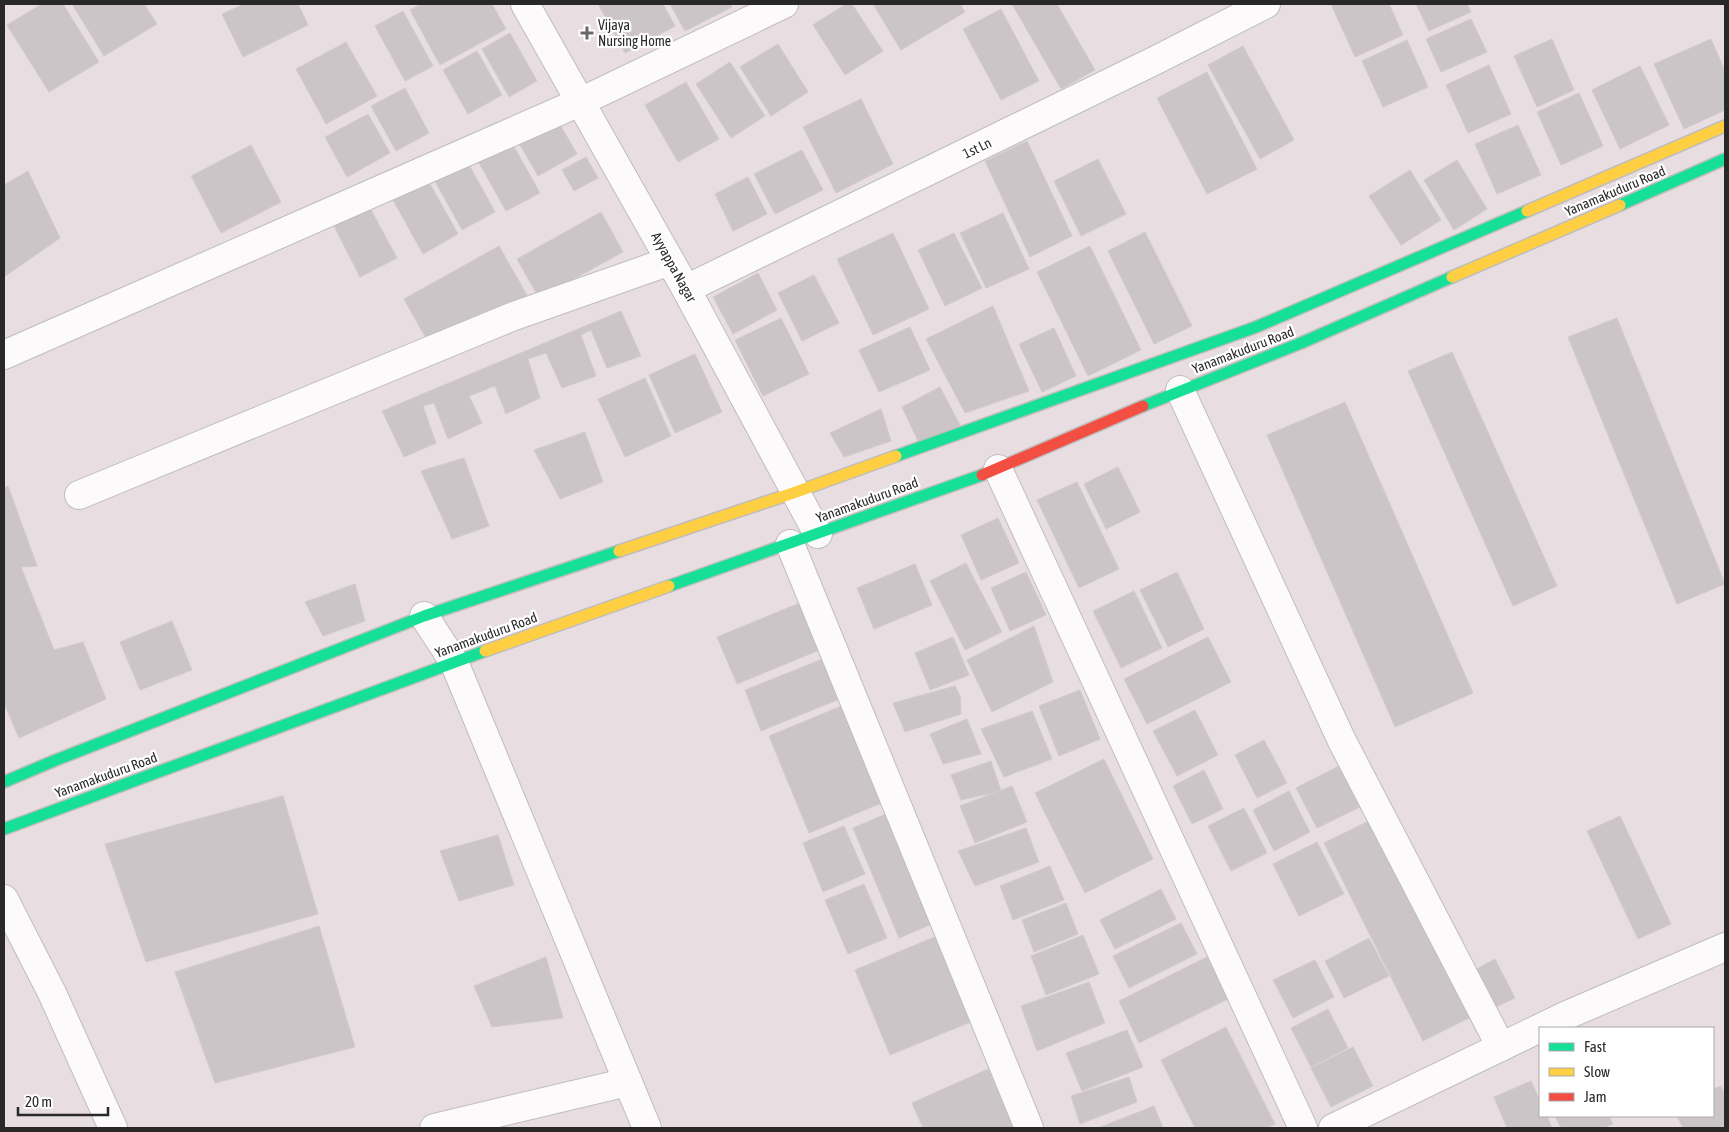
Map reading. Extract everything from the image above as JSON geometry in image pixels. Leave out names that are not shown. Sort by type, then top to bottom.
[{"type":"street","name":"Ayyappa Nagar","points":[[525,4],[686,289],[818,534]]},
{"type":"street","points":[[4,355],[580,102],[784,4]]},
{"type":"street","name":"1st Ln","points":[[686,289],[1156,60],[1266,4]]},
{"type":"street","name":"Yanamakuduru Road","points":[[4,782],[65,756],[424,616],[796,492],[1256,327],[1725,126]]},
{"type":"street","name":"Yanamakuduru Road","points":[[4,829],[454,662],[998,469],[1180,390],[1301,343],[1725,159]]},
{"type":"street","points":[[80,495],[514,316],[670,261]]},
{"type":"street","points":[[1180,390],[1342,741],[1501,1047]]},
{"type":"street","points":[[998,469],[1303,1128]]},
{"type":"street","points":[[790,544],[1029,1128]]},
{"type":"street","points":[[424,616],[454,662],[648,1128]]},
{"type":"street","points":[[4,900],[52,993],[112,1128]]},
{"type":"street","points":[[1542,1027],[1725,947]]},
{"type":"street","points":[[1333,1128],[1539,1029]]},
{"type":"street","points":[[434,1128],[628,1082]]},
{"type":"building","points":[[42,4],[63,4],[99,62],[49,92],[7,25]]},
{"type":"building","points":[[72,4],[144,4],[157,24],[104,56]]},
{"type":"building","points":[[244,4],[298,4],[308,25],[243,57],[222,14]]},
{"type":"building","points":[[421,4],[492,4],[506,29],[440,65],[410,10]]},
{"type":"building","points":[[598,4],[663,4],[675,26],[625,53]]},
{"type":"building","points":[[670,4],[730,4],[732,7],[685,31]]},
{"type":"building","points":[[846,4],[852,4],[883,51],[845,75],[813,25]]},
{"type":"building","points":[[873,4],[960,4],[965,12],[901,50]]},
{"type":"building","points":[[1012,4],[1057,4],[1095,70],[1061,89]]},
{"type":"building","points":[[1331,4],[1389,4],[1403,35],[1355,57]]},
{"type":"building","points":[[1416,4],[1467,4],[1471,12],[1429,31]]},
{"type":"building","points":[[1001,9],[1039,81],[1001,100],[963,29]]},
{"type":"building","points":[[403,11],[433,66],[405,81],[375,26]]},
{"type":"building","points":[[1471,19],[1487,52],[1441,72],[1426,39]]},
{"type":"building","points":[[510,33],[537,81],[509,97],[482,49]]},
{"type":"building","points":[[1552,39],[1574,90],[1537,107],[1514,56]]},
{"type":"building","points":[[1711,39],[1725,71],[1725,110],[1684,129],[1654,64]]},
{"type":"building","points":[[1407,40],[1428,87],[1383,107],[1362,61]]},
{"type":"building","points":[[346,42],[377,96],[326,124],[296,69]]},
{"type":"building","points":[[778,44],[808,92],[771,116],[740,67]]},
{"type":"building","points":[[1243,46],[1294,140],[1260,159],[1208,65]]},
{"type":"building","points":[[477,51],[502,95],[468,114],[443,70]]},
{"type":"building","points":[[730,62],[765,116],[731,138],[696,84]]},
{"type":"building","points":[[1489,65],[1511,114],[1468,133],[1446,85]]},
{"type":"building","points":[[1640,66],[1669,125],[1620,149],[1592,90]]},
{"type":"building","points":[[1207,72],[1257,169],[1207,194],[1157,98]]},
{"type":"building","points":[[686,82],[719,139],[678,162],[645,105]]},
{"type":"building","points":[[405,88],[429,133],[396,151],[371,106]]},
{"type":"building","points":[[1579,93],[1603,146],[1561,165],[1537,112]]},
{"type":"building","points":[[861,99],[893,164],[836,193],[803,127]]},
{"type":"building","points":[[368,114],[390,153],[347,177],[325,137]]},
{"type":"building","points":[[554,114],[577,154],[538,176],[515,136]]},
{"type":"building","points":[[1518,125],[1541,175],[1497,194],[1475,144]]},
{"type":"building","points":[[508,136],[540,193],[506,211],[474,154]]},
{"type":"building","points":[[1027,141],[1072,236],[1030,257],[985,161]]},
{"type":"building","points":[[251,145],[281,202],[221,233],[191,176]]},
{"type":"building","points":[[802,150],[823,190],[775,214],[754,174]]},
{"type":"building","points":[[586,157],[598,178],[574,191],[562,170]]},
{"type":"building","points":[[1098,159],[1126,214],[1081,236],[1054,181]]},
{"type":"building","points":[[1457,160],[1487,209],[1454,230],[1424,180]]},
{"type":"building","points":[[468,163],[495,212],[462,230],[435,181]]},
{"type":"building","points":[[1410,170],[1441,220],[1401,245],[1369,196]]},
{"type":"building","points":[[28,171],[60,238],[4,277],[4,185]]},
{"type":"building","points":[[425,175],[458,234],[423,254],[388,191]]},
{"type":"building","points":[[748,177],[767,214],[733,231],[715,194]]},
{"type":"building","points":[[370,208],[397,258],[360,277],[334,226]]},
{"type":"building","points":[[601,212],[623,252],[539,298],[517,259]]},
{"type":"building","points":[[1003,213],[1029,269],[986,288],[960,233]]},
{"type":"building","points":[[1145,232],[1192,326],[1154,344],[1108,251]]},
{"type":"building","points":[[893,233],[929,309],[873,335],[837,259]]},
{"type":"building","points":[[954,233],[982,288],[945,306],[918,250]]},
{"type":"building","points":[[499,246],[528,297],[432,349],[404,299]]},
{"type":"building","points":[[1090,246],[1141,350],[1088,376],[1037,272]]},
{"type":"building","points":[[758,273],[777,310],[733,334],[713,297]]},
{"type":"building","points":[[814,275],[839,323],[802,341],[778,293]]},
{"type":"building","points":[[993,306],[1029,391],[965,413],[926,339]]},
{"type":"building","points":[[621,311],[641,356],[607,368],[591,330],[581,335],[596,376],[562,388],[546,353],[528,359],[540,398],[506,414],[495,386],[469,396],[482,423],[448,439],[434,403],[423,406],[436,443],[404,457],[382,411]]},
{"type":"building","points":[[781,318],[809,374],[763,396],[735,340]]},
{"type":"building","points":[[1617,318],[1725,584],[1677,604],[1568,337]]},
{"type":"building","points":[[910,327],[930,370],[879,392],[859,350]]},
{"type":"building","points":[[1054,328],[1076,376],[1042,392],[1019,344]]},
{"type":"building","points":[[1452,352],[1557,586],[1513,606],[1408,371]]},
{"type":"building","points":[[695,354],[722,412],[675,433],[649,375]]},
{"type":"building","points":[[645,378],[671,436],[625,457],[598,399]]},
{"type":"building","points":[[940,387],[960,425],[920,445],[902,407]]},
{"type":"building","points":[[1345,402],[1473,693],[1395,727],[1267,435]]},
{"type":"building","points":[[881,409],[891,441],[844,457],[830,433]]},
{"type":"building","points":[[585,432],[603,482],[560,499],[534,450]]},
{"type":"building","points":[[464,458],[489,526],[452,539],[421,471]]},
{"type":"building","points":[[1118,467],[1140,512],[1106,529],[1084,484]]},
{"type":"building","points":[[1077,482],[1119,569],[1079,588],[1037,500]]},
{"type":"building","points":[[8,486],[37,566],[21,567],[54,650],[83,642],[106,699],[19,738],[4,703],[4,488]]},
{"type":"building","points":[[998,518],[1019,563],[981,580],[961,535]]},
{"type":"building","points":[[966,563],[1002,632],[965,650],[930,581]]},
{"type":"building","points":[[915,564],[932,605],[874,629],[857,588]]},
{"type":"building","points":[[1026,572],[1046,615],[1010,631],[991,588]]},
{"type":"building","points":[[1177,572],[1204,629],[1168,647],[1140,590]]},
{"type":"building","points":[[355,584],[365,621],[323,636],[305,602]]},
{"type":"building","points":[[1134,591],[1162,648],[1121,668],[1093,611]]},
{"type":"building","points":[[802,602],[822,649],[737,684],[717,637]]},
{"type":"building","points":[[172,621],[192,670],[140,690],[120,642]]},
{"type":"building","points":[[1034,626],[1053,682],[992,712],[967,660]]},
{"type":"building","points":[[953,637],[969,675],[930,690],[915,653]]},
{"type":"building","points":[[1208,637],[1231,682],[1147,724],[1124,679]]},
{"type":"building","points":[[825,658],[842,698],[761,731],[745,690]]},
{"type":"building","points":[[955,686],[960,696],[961,714],[905,732],[893,703]]},
{"type":"building","points":[[1080,690],[1100,739],[1059,756],[1039,706]]},
{"type":"building","points":[[844,705],[884,802],[809,833],[769,736]]},
{"type":"building","points":[[1195,710],[1218,755],[1177,776],[1153,731]]},
{"type":"building","points":[[1032,711],[1052,759],[1004,777],[981,729]]},
{"type":"building","points":[[967,719],[981,754],[943,764],[930,734]]},
{"type":"building","points":[[1264,740],[1287,783],[1257,798],[1235,755]]},
{"type":"building","points":[[1104,759],[1153,859],[1085,893],[1035,793]]},
{"type":"building","points":[[991,761],[1001,791],[961,800],[951,775]]},
{"type":"building","points":[[1345,763],[1366,804],[1317,828],[1296,788]]},
{"type":"building","points":[[1204,770],[1223,809],[1192,824],[1173,786]]},
{"type":"building","points":[[1012,786],[1027,822],[975,843],[960,806]]},
{"type":"building","points":[[1289,791],[1310,832],[1274,851],[1253,810]]},
{"type":"building","points":[[283,796],[318,914],[146,962],[105,844]]},
{"type":"building","points":[[1244,808],[1267,853],[1231,871],[1208,826]]},
{"type":"building","points":[[893,811],[939,921],[899,938],[853,828]]},
{"type":"building","points":[[1620,816],[1671,924],[1638,939],[1587,831]]},
{"type":"building","points":[[1377,817],[1477,1014],[1423,1041],[1324,843]]},
{"type":"building","points":[[844,826],[865,874],[823,892],[803,843]]},
{"type":"building","points":[[1026,828],[1039,862],[975,886],[958,851]]},
{"type":"building","points":[[498,835],[514,885],[459,901],[440,851]]},
{"type":"building","points":[[1317,842],[1344,894],[1299,916],[1273,864]]},
{"type":"building","points":[[1050,866],[1064,900],[1013,920],[1000,886]]},
{"type":"building","points":[[864,884],[887,938],[848,954],[825,900]]},
{"type":"building","points":[[1161,889],[1176,919],[1115,949],[1100,920]]},
{"type":"building","points":[[1066,903],[1078,934],[1034,952],[1022,920]]},
{"type":"building","points":[[1181,923],[1197,954],[1129,988],[1113,956]]},
{"type":"building","points":[[319,926],[355,1047],[215,1083],[175,972]]},
{"type":"building","points":[[1083,935],[1099,974],[1046,995],[1031,956]]},
{"type":"building","points":[[937,936],[973,1021],[890,1055],[855,970]]},
{"type":"building","points":[[1369,938],[1389,976],[1344,998],[1325,961]]},
{"type":"building","points":[[546,957],[563,1018],[492,1027],[474,986]]},
{"type":"building","points":[[1207,957],[1228,999],[1139,1043],[1119,1001]]},
{"type":"building","points":[[1495,959],[1515,998],[1489,1010],[1471,972]]},
{"type":"building","points":[[1315,960],[1334,997],[1293,1018],[1273,980]]},
{"type":"building","points":[[1089,982],[1105,1023],[1037,1051],[1021,1006]]},
{"type":"building","points":[[1328,1009],[1348,1048],[1311,1067],[1291,1028]]},
{"type":"building","points":[[1226,1027],[1275,1124],[1265,1128],[1195,1128],[1161,1060]]},
{"type":"building","points":[[1127,1030],[1143,1067],[1082,1091],[1066,1053]]},
{"type":"building","points":[[1353,1047],[1373,1086],[1331,1107],[1311,1068]]},
{"type":"building","points":[[988,1069],[1015,1128],[923,1128],[912,1103]]},
{"type":"building","points":[[1129,1077],[1137,1102],[1080,1124],[1071,1096]]},
{"type":"building","points":[[1531,1081],[1539,1099],[1539,1117],[1547,1117],[1552,1128],[1507,1128],[1494,1097]]},
{"type":"building","points":[[1721,1086],[1725,1095],[1725,1128],[1683,1128],[1678,1117],[1714,1117],[1714,1089]]},
{"type":"building","points":[[1154,1106],[1163,1128],[1098,1128]]},
{"type":"building","points":[[1556,1117],[1610,1117],[1613,1124],[1603,1128],[1561,1128]]},
{"type":"traffic: fast","points":[[1620,205],[1725,159]]},
{"type":"traffic: fast","points":[[896,456],[1256,327],[1527,211]]},
{"type":"traffic: fast","points":[[1143,406],[1301,343],[1452,277]]},
{"type":"traffic: fast","points":[[669,586],[982,475]]},
{"type":"traffic: fast","points":[[4,782],[424,616],[619,551]]},
{"type":"traffic: fast","points":[[4,829],[485,651]]},
{"type":"traffic: slow","points":[[1527,211],[1725,126]]},
{"type":"traffic: slow","points":[[1452,277],[1620,205]]},
{"type":"traffic: slow","points":[[619,551],[796,492],[896,456]]},
{"type":"traffic: slow","points":[[485,651],[669,586]]},
{"type":"traffic: jam","points":[[982,475],[1143,406]]},
{"type":"place","name":"Vijaya Nursing Home","points":[[587,33]]}]
